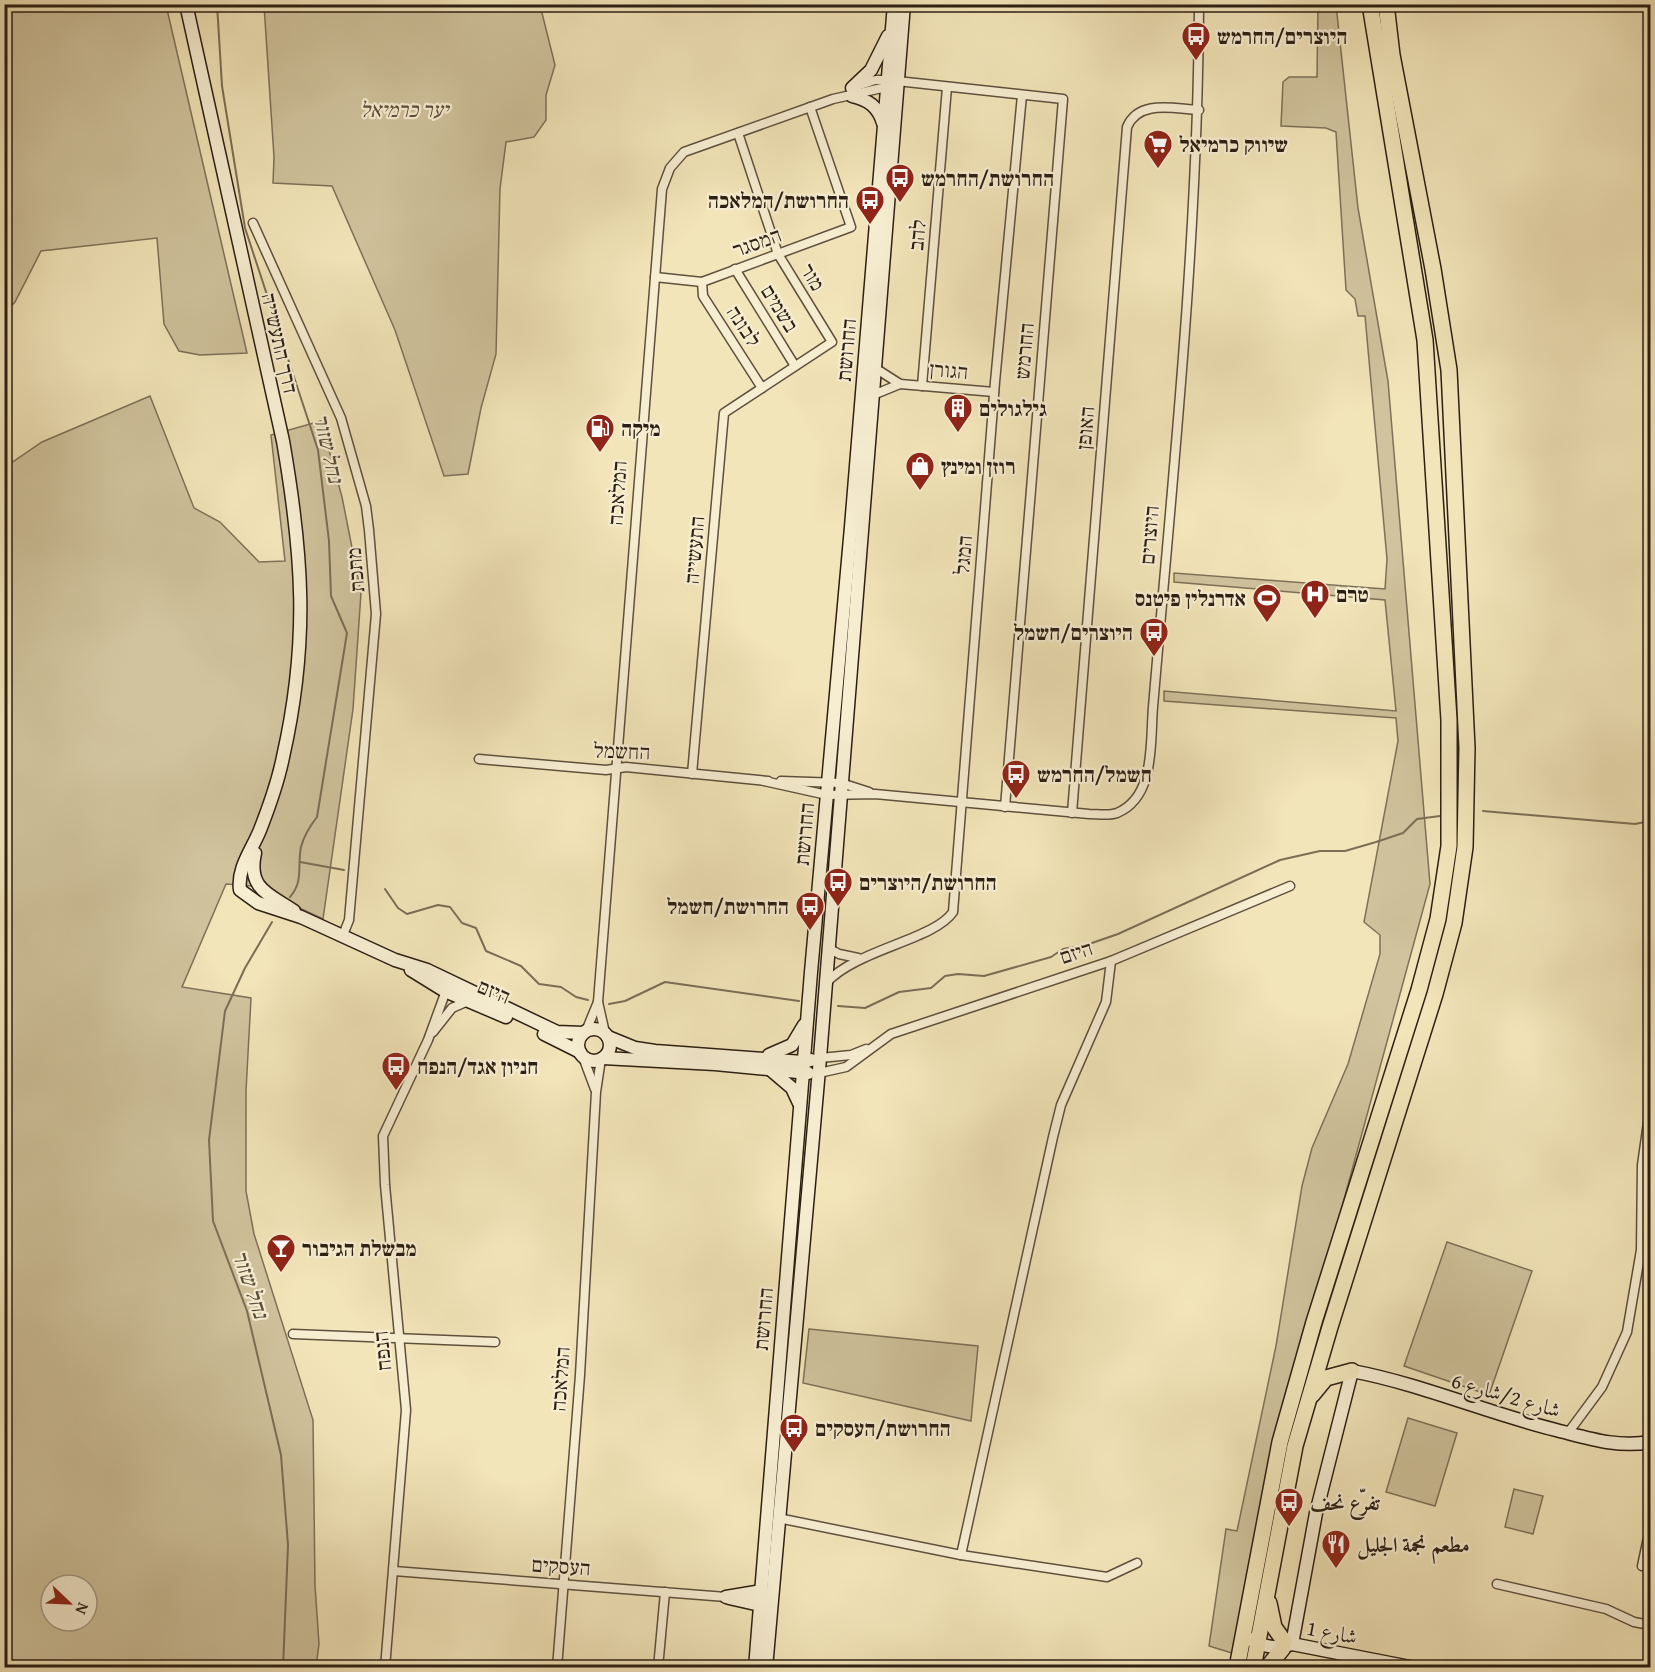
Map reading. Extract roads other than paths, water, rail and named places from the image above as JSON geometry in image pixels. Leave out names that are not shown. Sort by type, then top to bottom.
[{"type":"highway","points":[[1237,1668],[1280,1442],[1314,1322],[1419,990],[1438,919],[1449,846],[1450,729],[1425,340],[1370,4]]},
{"type":"highway","points":[[1254,1668],[1288,1480],[1307,1403],[1441,972],[1461,886],[1467,816],[1466,719],[1449,370],[1433,269],[1392,55],[1386,4]]},
{"type":"highway","points":[[1327,1335],[1332,1360],[1342,1369],[1352,1371]]},
{"type":"highway","points":[[1307,1403],[1326,1378],[1352,1371]]},
{"type":"highway","points":[[1267,1668],[1286,1644],[1274,1627],[1268,1590]]},
{"type":"street","name":"דרך התעשייה","points":[[186,4],[283,441],[296,514],[302,594],[298,679],[283,758],[259,834],[252,867],[255,879],[265,893],[301,917]]},
{"type":"street","name":"החרושת","points":[[755,1668],[778,1518],[819,1073],[875,368],[892,84],[894,4]]},
{"type":"street","name":"החרושת","points":[[762,1591],[807,1019],[884,129],[904,4]]},
{"type":"street","name":"היוצרים","points":[[826,795],[840,790],[1072,813],[1117,813],[1134,800],[1146,778],[1188,275],[1198,110],[1199,4]]},
{"type":"street","points":[[884,129],[876,108],[852,92],[871,70],[892,27]]},
{"type":"street","name":"המלאכה","points":[[596,1092],[578,1042],[598,1002],[618,768],[642,420],[662,189],[670,168],[684,153],[852,92],[875,80],[892,84]]},
{"type":"street","name":"החרמש","points":[[892,84],[947,87],[1063,99],[1005,807]]},
{"type":"street","name":"להב","points":[[922,386],[947,87]]},
{"type":"street","name":"המגל","points":[[826,982],[836,972],[859,958],[936,927],[950,917],[952,912],[994,392],[1022,95]]},
{"type":"street","name":"המסגר","points":[[655,277],[702,282],[851,227],[810,107]]},
{"type":"street","name":"האופן","points":[[1072,813],[1127,127],[1134,115],[1144,108],[1198,110]]},
{"type":"street","points":[[738,133],[778,254]]},
{"type":"street","name":"מתכת","points":[[253,223],[340,418],[366,506],[376,614],[349,920],[343,935]]},
{"type":"street","name":"מור","points":[[778,254],[832,342],[795,366]]},
{"type":"street","name":"בשמים","points":[[735,270],[795,366]]},
{"type":"street","name":"לבונה","points":[[702,282],[703,296],[762,388]]},
{"type":"street","name":"התעשייה","points":[[692,774],[724,413],[795,366]]},
{"type":"street","name":"הגורן","points":[[875,368],[900,384]]},
{"type":"street","name":"הגורן","points":[[873,395],[900,384],[994,392]]},
{"type":"street","name":"החשמל","points":[[479,759],[764,781],[828,782]]},
{"type":"street","name":"החשמל","points":[[764,781],[826,795]]},
{"type":"street","name":"היוצרים","points":[[828,782],[840,790]]},
{"type":"street","name":"דרך התעשייה","points":[[259,834],[240,872],[240,890],[265,906],[301,917],[343,935]]},
{"type":"street","name":"היזם","points":[[602,1059],[757,1057],[803,1067],[819,1073],[846,1067],[891,1034],[1111,961],[1290,886]]},
{"type":"street","name":"היזם","points":[[343,935],[448,987],[557,1032],[585,1032]]},
{"type":"street","points":[[828,948],[839,954],[859,958]]},
{"type":"street","points":[[961,1555],[1061,1105],[1106,1002],[1111,961]]},
{"type":"street","name":"היזם","points":[[448,987],[468,1001],[581,1054]]},
{"type":"street","name":"הנפח","points":[[385,1668],[406,1410],[384,1175],[383,1136],[428,1040],[448,987]]},
{"type":"street","name":"הנפח","points":[[428,1040],[452,1008],[468,1001]]},
{"type":"street","name":"המלאכה","points":[[557,1668],[565,1585],[596,1092],[602,1059],[609,1050],[598,1002]]},
{"type":"street","points":[[757,1057],[774,1054],[792,1045],[807,1019]]},
{"type":"street","points":[[585,1032],[598,1029],[607,1035]]},
{"type":"street","name":"היזם","points":[[607,1035],[635,1048],[718,1059],[768,1069],[803,1067],[820,1058],[851,1055],[872,1046]]},
{"type":"street","points":[[581,1054],[593,1061],[602,1059]]},
{"type":"street","points":[[768,1069],[792,1088],[800,1106]]},
{"type":"street","points":[[1568,1433],[1602,1387],[1627,1332],[1641,1250],[1642,1165],[1650,1108]]},
{"type":"street","points":[[293,1334],[495,1342]]},
{"type":"street","points":[[1286,1644],[1352,1371]]},
{"type":"street","name":"شارع 2/شارع 6","points":[[1352,1371],[1389,1378],[1446,1398],[1616,1445],[1650,1442]]},
{"type":"street","points":[[778,1518],[961,1555],[1107,1577],[1137,1563]]},
{"type":"street","points":[[1642,1566],[1650,1528]]},
{"type":"street","name":"העסקים","points":[[394,1571],[726,1597]]},
{"type":"street","points":[[1497,1584],[1606,1609],[1634,1622],[1650,1625]]},
{"type":"street","points":[[762,1591],[766,1603],[726,1597],[762,1591]]},
{"type":"street","points":[[657,1668],[665,1592]]},
{"type":"street","name":"החרושת","points":[[766,1603],[766,1668]]},
{"type":"street","name":"شارع 1","points":[[1243,1636],[1377,1664],[1415,1668]]},
{"type":"waterway","name":"נחל שזור","points":[[217,4],[222,86],[245,228],[318,450],[329,541],[331,596],[347,633],[317,817],[302,843],[299,879],[290,897]]},
{"type":"waterway","points":[[1483,811],[1635,824],[1650,821]]},
{"type":"waterway","points":[[838,1006],[865,1008],[899,992],[931,988],[945,976],[958,974],[984,976],[1051,957],[1063,949],[1089,944],[1118,934],[1280,860],[1320,851],[1345,851],[1403,833],[1417,819],[1440,816]]},
{"type":"waterway","points":[[300,862],[344,870]]},
{"type":"waterway","points":[[385,889],[398,908],[407,914],[438,905],[450,907],[462,923],[476,928],[486,951],[521,966],[539,984],[561,987],[576,997],[588,1000]]},
{"type":"waterway","name":"נחל שזור","points":[[272,922],[245,968],[225,1011],[209,1140],[213,1221],[247,1311],[281,1455],[288,1545],[283,1668]]},
{"type":"waterway","points":[[609,1004],[625,1001],[665,982],[799,1001]]},
{"type":"place","name":"היוצרים/החרמש","points":[[1196,62]]},
{"type":"place","name":"שיווק כרמיאל","points":[[1158,170]]},
{"type":"place","name":"החרושת/החרמש","points":[[900,204]]},
{"type":"place","name":"החרושת/המלאכה","points":[[870,226]]},
{"type":"place","name":"גילגולים","points":[[958,434]]},
{"type":"place","name":"מיקה","points":[[600,454]]},
{"type":"place","name":"רוזן ומינץ","points":[[920,492]]},
{"type":"place","name":"טרם","points":[[1315,620]]},
{"type":"place","name":"אדרנלין פיטנס","points":[[1267,624]]},
{"type":"place","name":"היוצרים/חשמל","points":[[1154,658]]},
{"type":"place","name":"חשמל/החרמש","points":[[1016,800]]},
{"type":"place","name":"החרושת/היוצרים","points":[[838,908]]},
{"type":"place","name":"החרושת/חשמל","points":[[810,932]]},
{"type":"place","name":"חניון אגד/הנפח","points":[[396,1092]]},
{"type":"place","name":"מבשלת הגיבור","points":[[281,1274]]},
{"type":"place","name":"החרושת/העסקים","points":[[794,1454]]},
{"type":"place","name":"تفرّع نحف","points":[[1289,1528]]},
{"type":"place","name":"مطعم نجمة الجليل","points":[[1336,1570]]},
{"type":"park label","name":"יער כרמיאל","points":[[404,109]]}]
